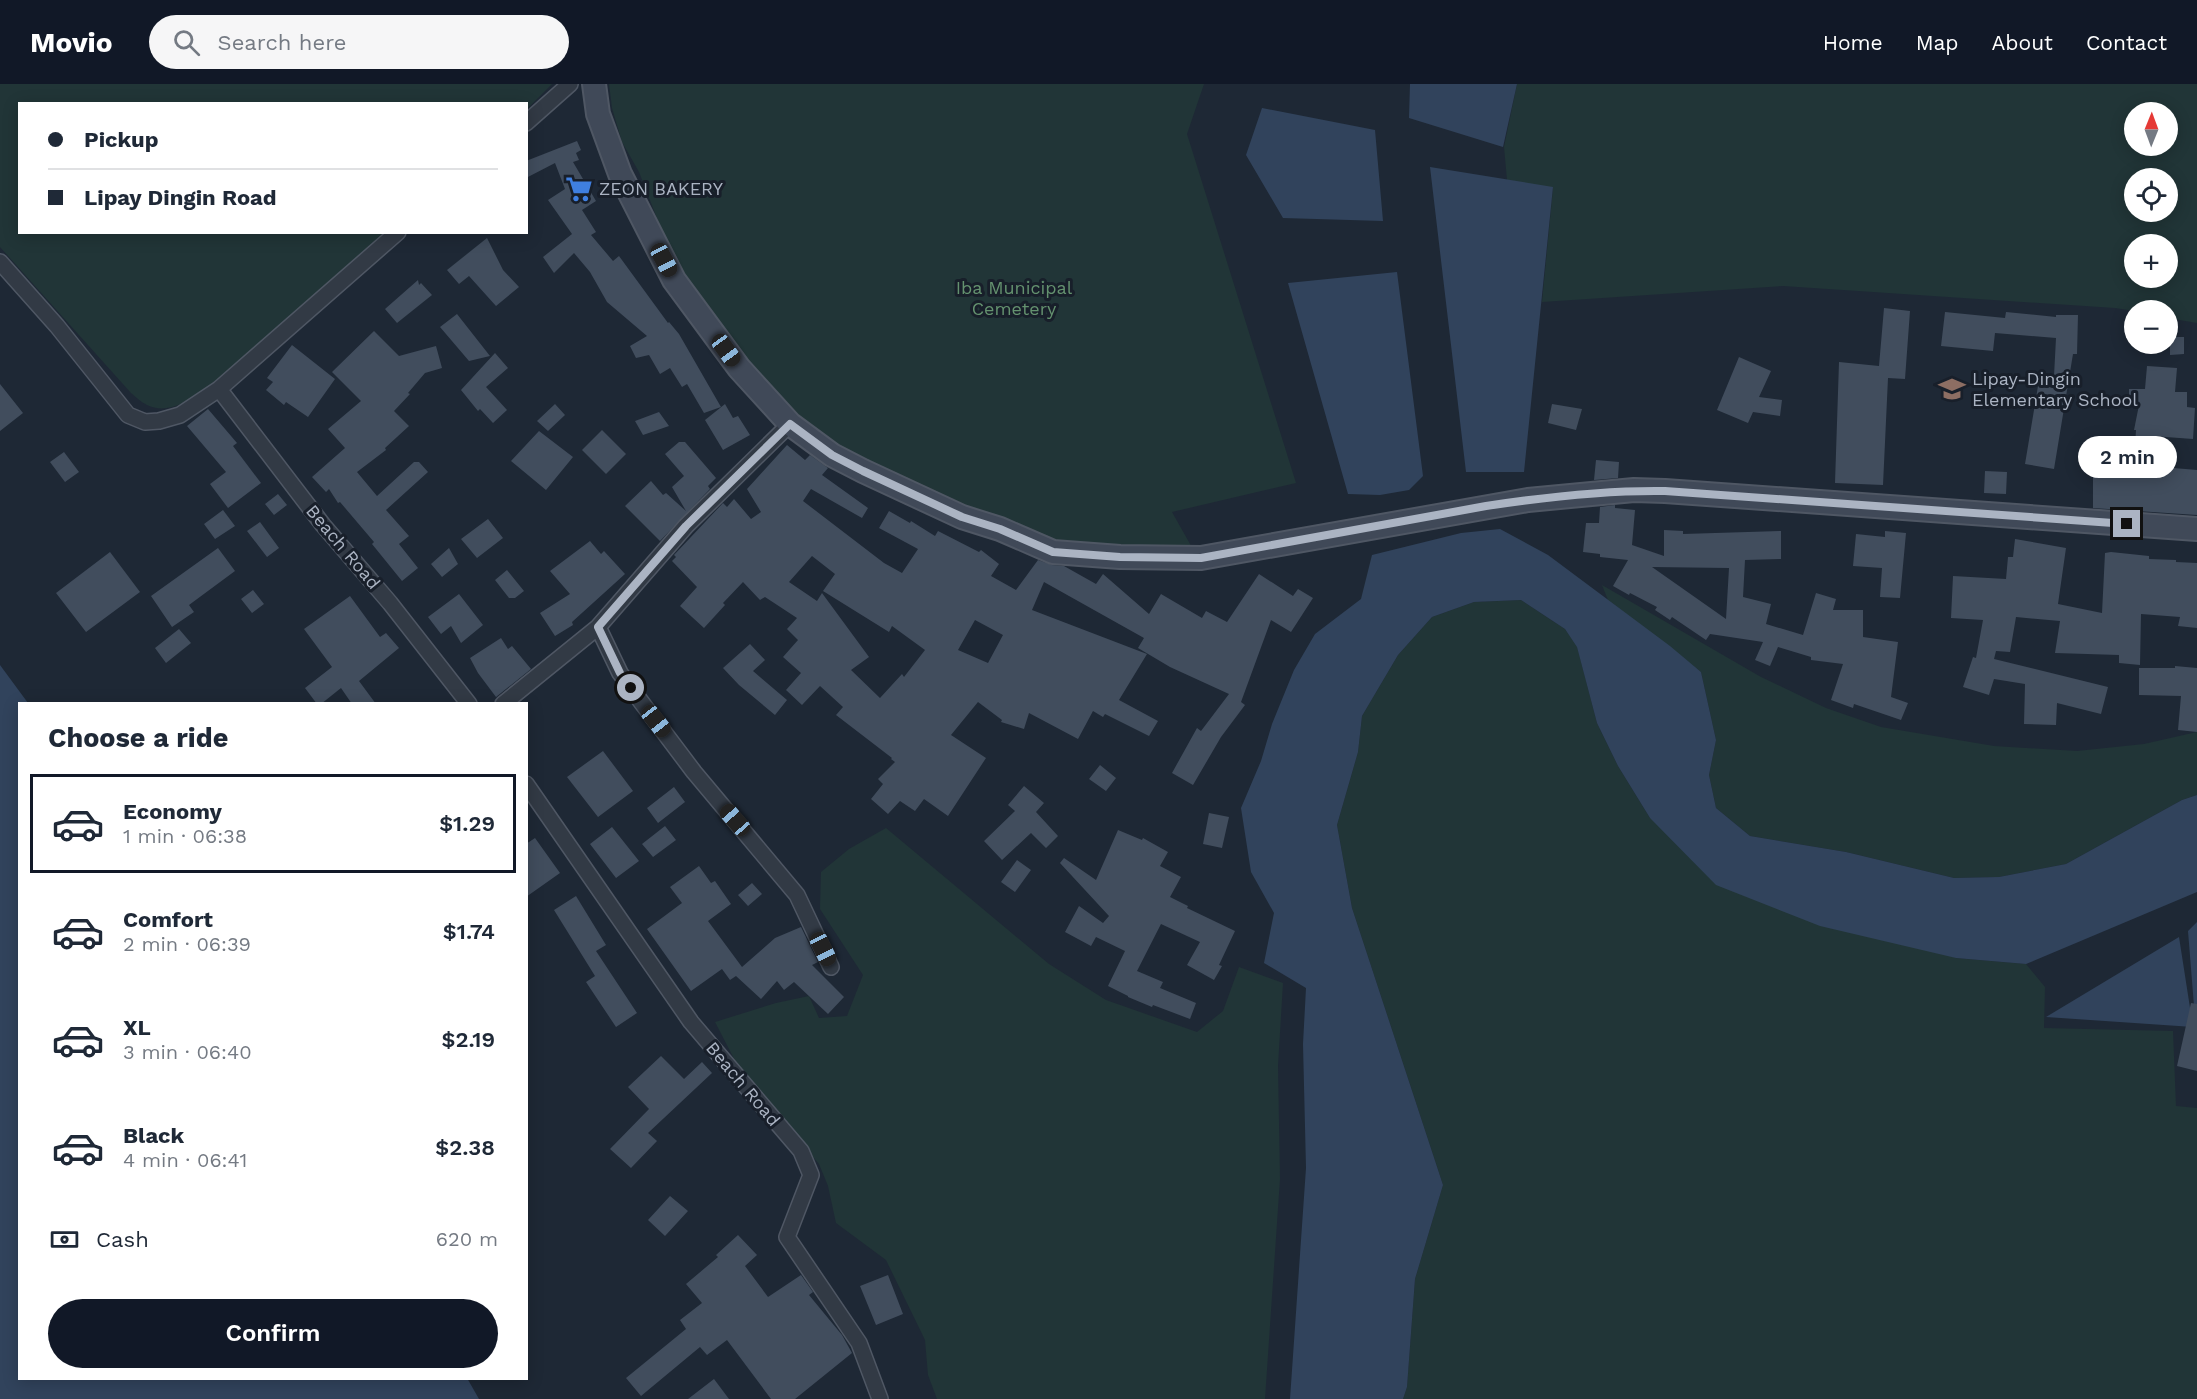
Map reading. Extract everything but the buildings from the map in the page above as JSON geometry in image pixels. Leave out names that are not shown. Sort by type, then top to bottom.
[{"type":"street","points":[[528,121],[570,84]]},
{"type":"street","points":[[594,84],[598,114],[620,174],[674,280],[739,368],[790,424],[832,455],[863,471],[962,517],[1000,529],[1053,552],[1120,557],[1201,558],[1234,554],[1466,509],[1528,500],[1634,490],[2197,529]]},
{"type":"street","points":[[0,262],[50,317],[128,415],[145,422],[180,415],[219,389],[396,234]]},
{"type":"street","name":"Beach Road","points":[[219,389],[323,525],[390,603],[467,702]]},
{"type":"street","points":[[505,702],[598,627],[686,526],[790,424]]},
{"type":"street","points":[[598,627],[620,673],[642,703],[694,772],[797,895],[831,967]]},
{"type":"street","name":"Beach Road","points":[[528,787],[691,1022],[801,1151],[811,1175],[787,1237],[859,1343],[880,1399]]},
{"type":"green space","points":[[0,84],[552,84],[528,108],[528,102],[18,102],[18,234],[386,234],[209,387],[172,407],[155,408],[131,393],[0,247]]},
{"type":"green space","name":"Iba Municipal Cemetery","points":[[609,84],[1204,84],[1187,134],[1296,483],[1172,512],[1194,551],[1049,545],[833,450],[742,364],[689,284],[660,226],[639,172],[622,142],[612,108]]},
{"type":"green space","points":[[1517,84],[2197,84],[2197,323],[2178,320],[2178,300],[2124,300],[2124,309],[1783,286],[1542,302],[1553,188],[1507,180],[1504,147]]},
{"type":"green space","points":[[1602,585],[1761,677],[1826,708],[1881,727],[1994,746],[2077,751],[2144,744],[2197,732],[2197,795],[2182,800],[2066,864],[1999,877],[1954,878],[1846,852],[1750,836],[1716,808],[1709,775],[1716,740],[1701,672],[1608,600]]},
{"type":"green space","points":[[1521,600],[1565,629],[1577,646],[1597,723],[1618,766],[1650,818],[1956,958],[2026,964],[2045,987],[2044,1028],[2173,1031],[2176,1106],[2197,1108],[2197,1399],[1403,1399],[1407,1387],[1415,1279],[1443,1185],[1352,908],[1337,825],[1358,752],[1362,716],[1398,655],[1432,617],[1474,602]]},
{"type":"green space","points":[[886,828],[1049,964],[1106,1000],[1197,1032],[1223,1011],[1239,967],[1283,983],[1278,1066],[1280,1179],[1265,1399],[937,1399],[928,1375],[925,1340],[886,1260],[836,1223],[828,1186],[819,1164],[743,1076],[715,1022],[776,1003],[809,996],[819,1018],[847,1016],[863,975],[820,909],[821,872],[849,849]]},
{"type":"water","points":[[1410,84],[1517,84],[1503,147],[1409,118]]},
{"type":"water","points":[[1262,108],[1375,130],[1383,221],[1283,218],[1246,155]]},
{"type":"water","points":[[1430,167],[1553,187],[1524,472],[1466,472]]},
{"type":"water","points":[[1397,272],[1423,476],[1409,490],[1380,495],[1348,494],[1288,283]]},
{"type":"water","points":[[1500,529],[1548,555],[1670,646],[1701,672],[1716,740],[1709,775],[1716,808],[1750,836],[1846,852],[1954,878],[1999,877],[2066,864],[2182,800],[2197,795],[2197,892],[2026,964],[1956,958],[1820,926],[1716,885],[1650,818],[1618,766],[1597,723],[1577,647],[1565,629],[1521,600],[1474,602],[1432,617],[1398,655],[1362,716],[1358,752],[1337,825],[1352,908],[1443,1185],[1415,1279],[1407,1387],[1403,1399],[1290,1399],[1306,1168],[1303,1044],[1306,988],[1264,963],[1274,913],[1251,872],[1241,808],[1261,761],[1272,724],[1294,670],[1315,634],[1361,599],[1372,555],[1461,533]]},
{"type":"water","points":[[0,665],[27,702],[18,702],[18,1380],[468,1380],[479,1399],[0,1399]]},
{"type":"water","points":[[2197,922],[2197,1010],[2194,1006],[2188,931]]},
{"type":"water","points":[[2179,937],[2193,1027],[2046,1017]]},
{"type":"place","name":"ZEON BAKERY","points":[[579,189]]},
{"type":"place","name":"Lipay-Dingin Elementary School","points":[[1952,389]]},
{"type":"route","points":[[631,688],[620,673],[598,627],[686,526],[790,424],[832,455],[863,471],[962,517],[1000,529],[1053,552],[1120,557],[1201,558],[1234,554],[1307,538],[1486,506],[1634,490],[2127,524]]}]
